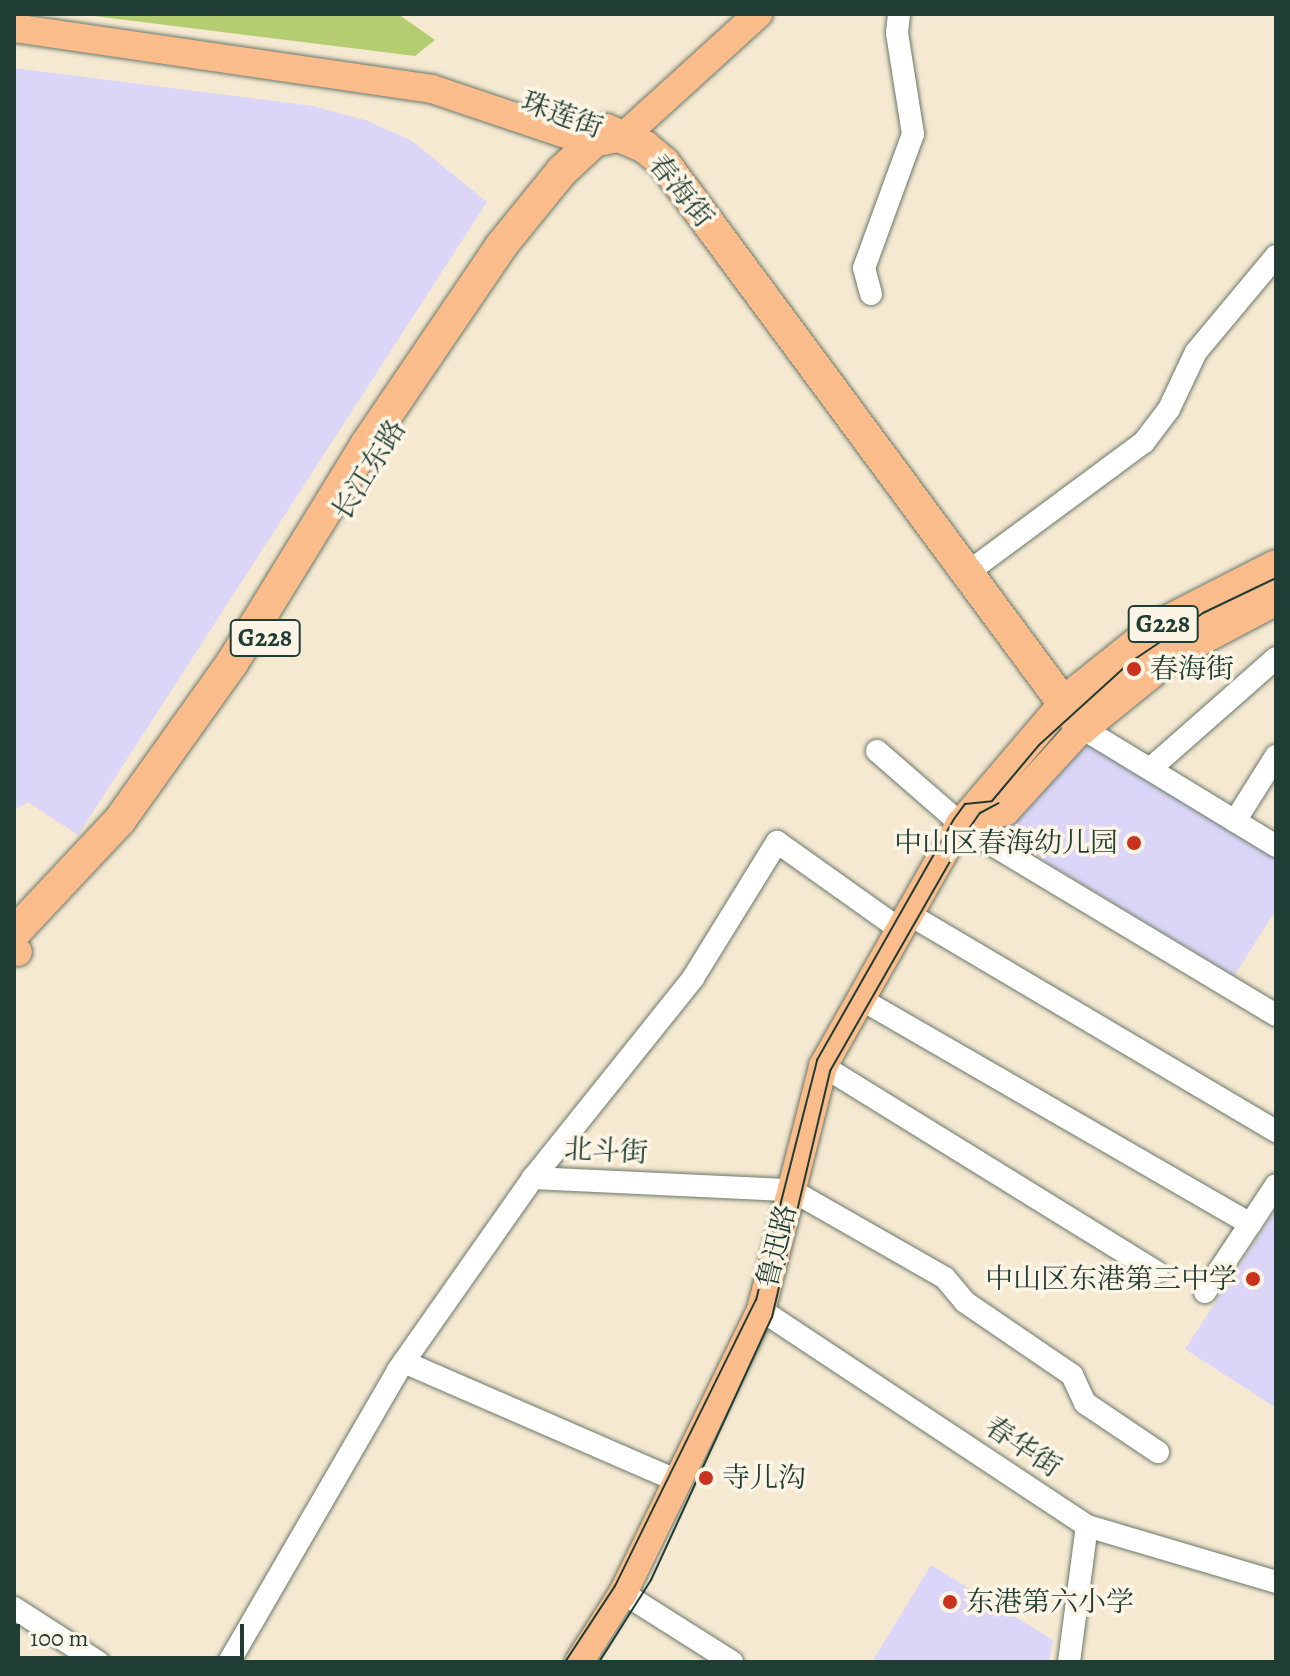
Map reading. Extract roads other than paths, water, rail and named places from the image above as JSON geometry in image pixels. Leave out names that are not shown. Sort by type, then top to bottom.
[{"type":"highway","name":"春海街","points":[[607,137],[664,163],[1072,715]]},
{"type":"highway","name":"长江东路","points":[[15,948],[76,897],[141,819],[244,671],[379,453],[498,275],[607,137]]},
{"type":"highway","name":"G228","points":[[1072,715],[1159,626],[1276,566]]},
{"type":"highway","name":"G228","points":[[1072,715],[1176,652],[1276,599]]},
{"type":"main road","name":"珠莲街","points":[[30,14],[436,73],[607,137]]},
{"type":"main road","name":"长江东路","points":[[607,137],[732,14]]},
{"type":"main road","name":"长江东路","points":[[607,137],[758,14]]},
{"type":"main road","name":"珠莲街","points":[[14,28],[432,89],[607,137]]},
{"type":"main road","name":"鲁迅路","points":[[579,1662],[623,1593],[761,1310],[823,1066],[960,824],[1072,715]]},
{"type":"street","points":[[871,294],[864,268],[913,134],[897,33],[899,14]]},
{"type":"street","points":[[967,573],[1144,442],[1169,409],[1196,352],[1276,256]]},
{"type":"street","points":[[1150,769],[1276,658]]},
{"type":"street","name":"春海街","points":[[1072,715],[1150,769],[1276,846]]},
{"type":"street","points":[[877,751],[960,824],[1276,1015]]},
{"type":"street","points":[[1235,821],[1276,756]]},
{"type":"street","points":[[533,1178],[693,978],[777,842],[903,921],[1276,1131]]},
{"type":"street","points":[[859,998],[1250,1224]]},
{"type":"street","points":[[823,1066],[1156,1272]]},
{"type":"street","name":"北斗街","points":[[229,1662],[404,1362],[533,1178],[791,1190],[945,1278],[965,1302],[1072,1375],[1085,1403],[1158,1452]]},
{"type":"street","points":[[1205,1292],[1276,1185]]},
{"type":"street","name":"春华街","points":[[761,1310],[1087,1526],[1276,1582]]},
{"type":"street","points":[[404,1362],[678,1481]]},
{"type":"street","points":[[1069,1662],[1087,1526]]},
{"type":"street","points":[[623,1593],[726,1660]]},
{"type":"street","points":[[14,1608],[98,1662]]},
{"type":"tram line","points":[[565,1662],[615,1586],[756,1300],[817,1060],[954,819],[965,804],[992,801],[1039,745],[1129,663],[1203,613],[1276,578]]},
{"type":"tram line","points":[[599,1662],[651,1580],[772,1317],[830,1071],[968,830],[980,813],[999,803]]},
{"type":"place","name":"春海街","points":[[1134,669]]},
{"type":"place","name":"中山区春海幼儿园","points":[[1134,843]]},
{"type":"place","name":"中山区东港第三中学","points":[[1253,1279]]},
{"type":"place","name":"寺儿沟","points":[[706,1478]]},
{"type":"place","name":"东港第六小学","points":[[950,1602]]}]
